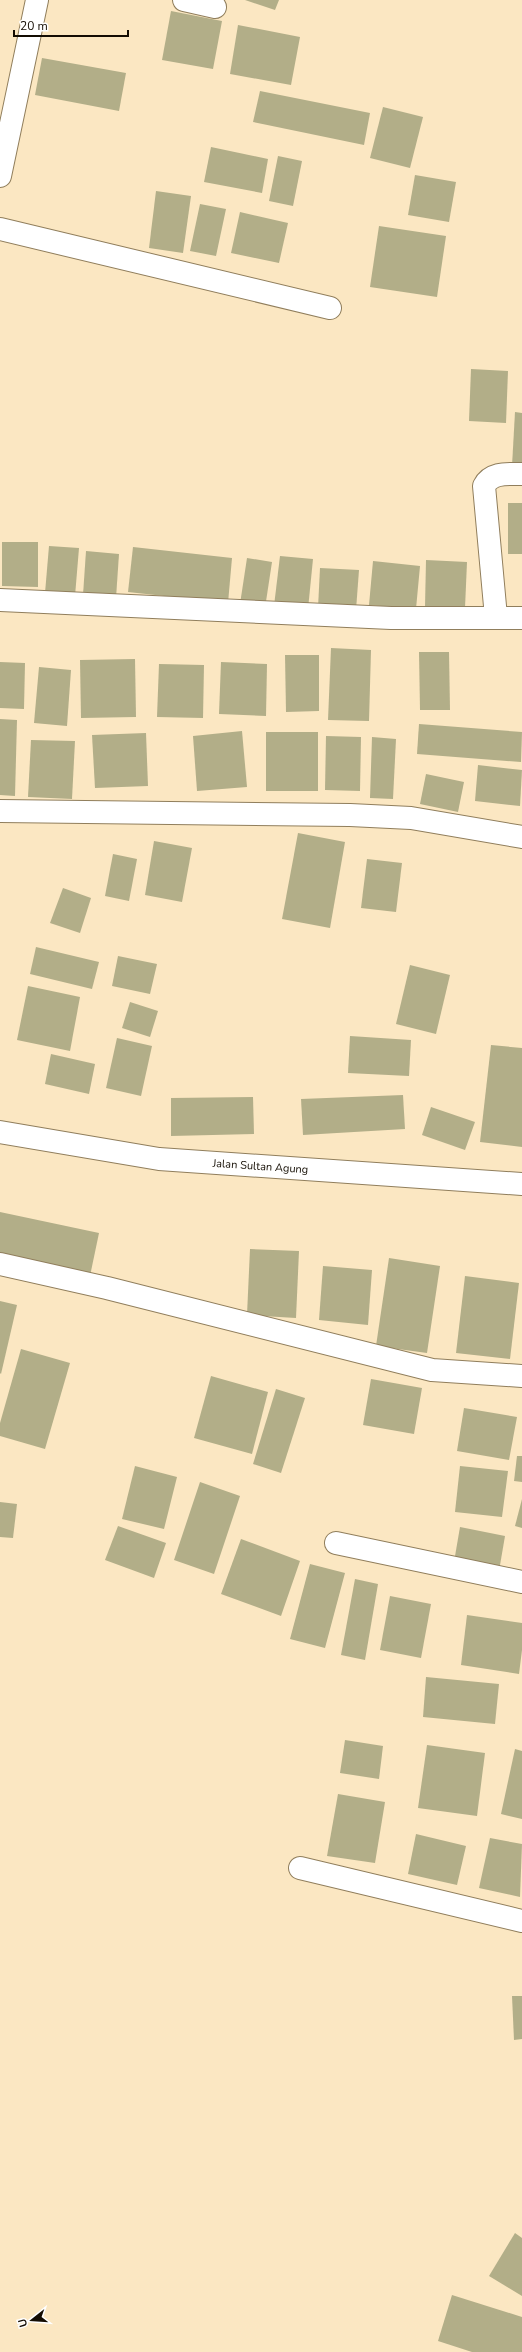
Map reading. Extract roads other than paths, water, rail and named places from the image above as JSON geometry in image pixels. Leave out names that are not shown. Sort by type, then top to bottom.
[{"type":"street","points":[[0,176],[37,0]]},
{"type":"street","points":[[184,0],[215,7]]},
{"type":"street","points":[[0,229],[330,308]]},
{"type":"street","points":[[496,617],[484,486],[487,480],[501,474],[522,474]]},
{"type":"street","points":[[0,600],[391,618],[522,618]]},
{"type":"street","points":[[0,811],[350,815],[411,818],[522,837]]},
{"type":"street","name":"Jalan Sultan Agung","points":[[0,1132],[159,1159],[522,1184]]},
{"type":"street","points":[[0,1264],[115,1290],[432,1370],[522,1376]]},
{"type":"street","points":[[336,1543],[522,1582]]},
{"type":"street","points":[[300,1868],[522,1921]]}]
